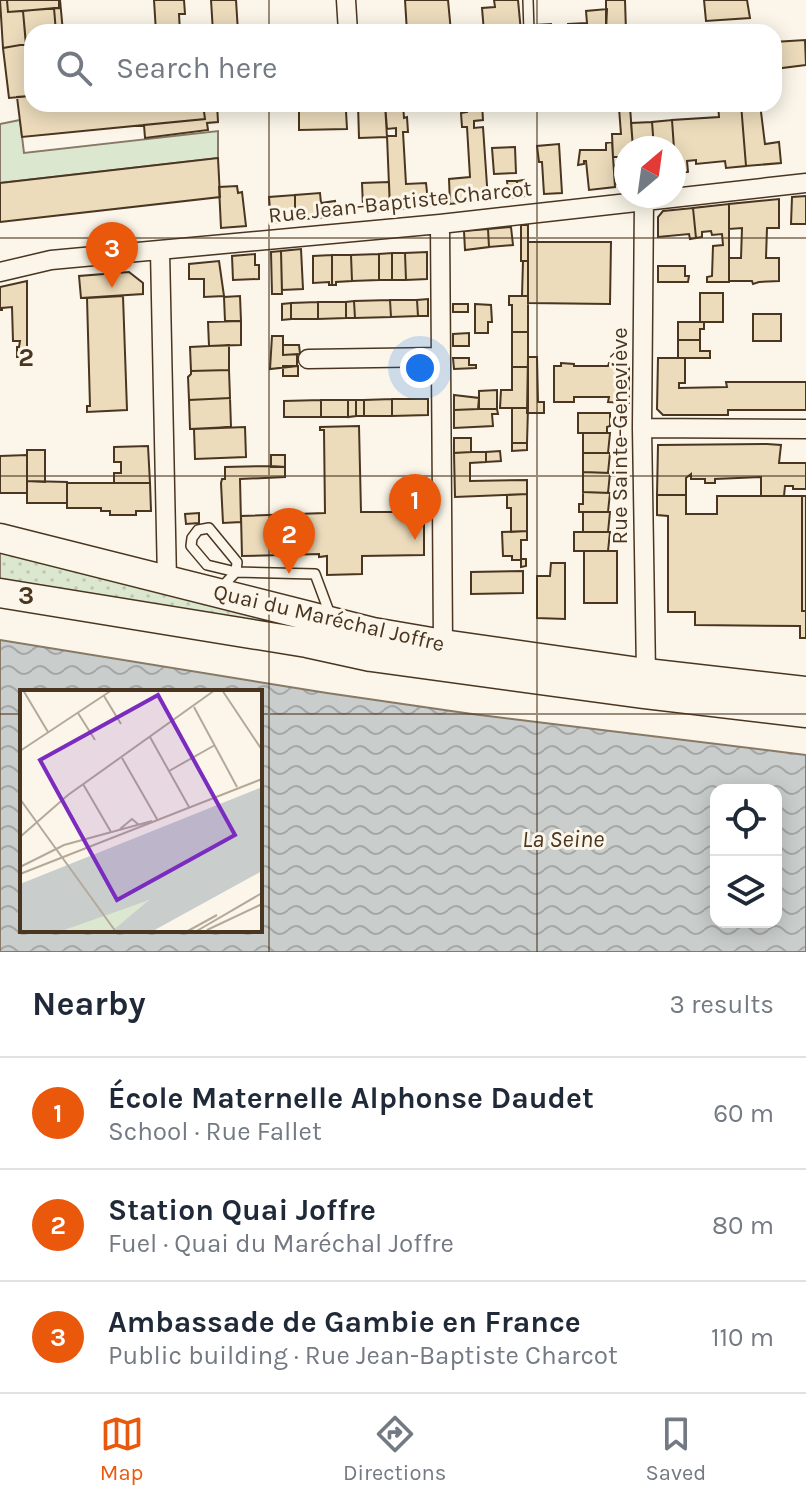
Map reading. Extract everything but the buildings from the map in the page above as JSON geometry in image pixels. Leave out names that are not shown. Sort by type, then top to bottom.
[{"type":"main road","name":"Quai du Maréchal Joffre","points":[[0,538],[167,580],[226,582],[332,621],[373,632],[646,673],[806,691]]},
{"type":"main road","name":"Quai du Maréchal Joffre","points":[[0,593],[278,638],[371,657],[806,713]]},
{"type":"street","points":[[346,0],[348,24]]},
{"type":"street","name":"Rue Jean-Baptiste Charcot","points":[[686,196],[806,183]]},
{"type":"street","name":"Rue Jean-Baptiste Charcot","points":[[0,272],[51,260],[440,224],[614,204]]},
{"type":"street","name":"Rue Sainte-Geneviève","points":[[644,208],[642,428],[646,673]]},
{"type":"street","points":[[440,224],[443,644]]},
{"type":"street","points":[[160,251],[167,580]]},
{"type":"street","points":[[308,359],[440,357]]},
{"type":"street","points":[[642,428],[806,429]]},
{"type":"lane","points":[[528,0],[529,24]]},
{"type":"lane","points":[[226,582],[237,562],[209,528],[198,530],[191,546],[226,582],[315,574],[332,621]]},
{"type":"green space","points":[[20,120],[24,153],[218,131],[218,158],[0,183],[0,124]]},
{"type":"green space","points":[[0,548],[330,635],[0,582]]},
{"type":"water","name":"La Seine","points":[[0,640],[472,714],[806,755],[806,952],[0,952]]},
{"type":"place","name":"Ambassade de Gambie en France","points":[[112,288]]},
{"type":"place","name":"École Maternelle Alphonse Daudet","points":[[415,540]]},
{"type":"place","name":"Station Quai Joffre","points":[[289,574]]}]
